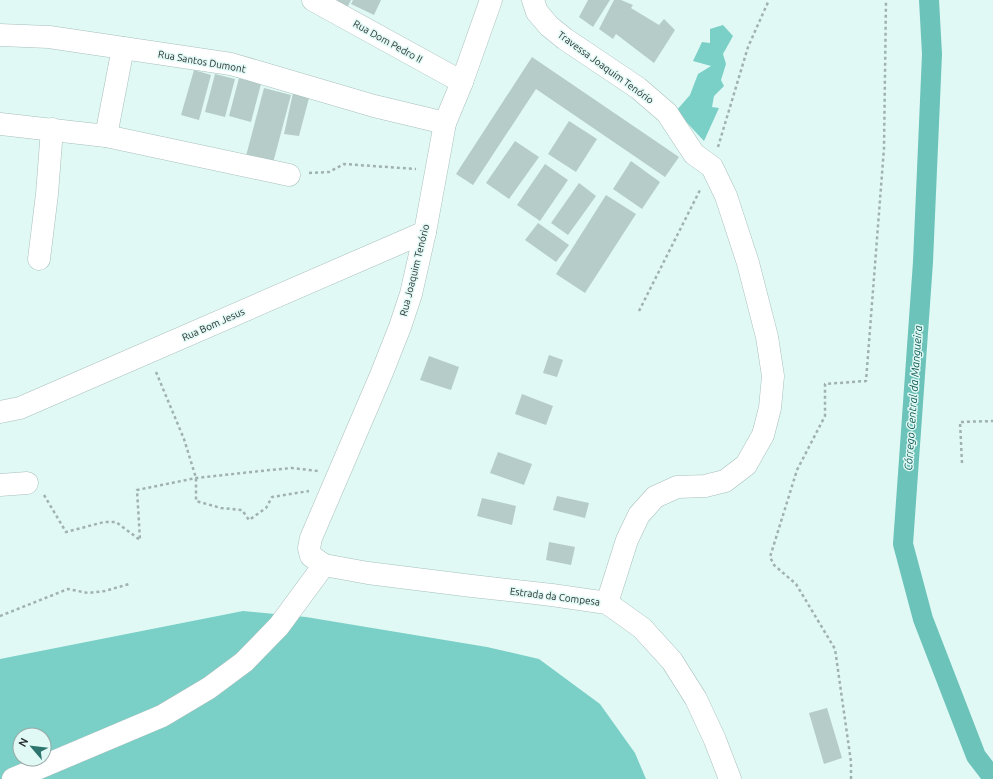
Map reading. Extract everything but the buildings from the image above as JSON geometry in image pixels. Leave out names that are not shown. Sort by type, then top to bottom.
[{"type":"street","name":"Rua Dom Pedro II","points":[[313,0],[462,82]]},
{"type":"street","name":"Rua Joaquim Tenório","points":[[318,560],[309,548],[311,538],[400,327],[411,294],[425,232],[445,123],[462,82],[491,0]]},
{"type":"street","name":"Travessa Joaquim Tenório","points":[[533,0],[537,12],[549,26],[565,39],[638,88],[667,113],[694,154],[712,167],[726,196],[748,262],[767,337],[773,376],[770,408],[763,435],[746,465],[725,481],[705,486],[677,487],[655,497],[639,515],[627,540],[607,603]]},
{"type":"street","name":"Rua Santos Dumont","points":[[0,35],[49,37],[231,64],[374,106],[445,123]]},
{"type":"street","points":[[106,136],[123,48]]},
{"type":"street","points":[[0,124],[106,136],[289,175]]},
{"type":"street","points":[[39,259],[47,194],[52,129]]},
{"type":"street","name":"Rua Bom Jesus","points":[[0,412],[26,406],[425,232]]},
{"type":"street","points":[[0,485],[28,482]]},
{"type":"street","name":"Estrada da Compesa","points":[[318,560],[368,573],[607,603],[642,628],[672,661],[696,699],[730,779]]},
{"type":"street","points":[[13,779],[162,716],[209,688],[244,662],[279,626],[318,560]]},
{"type":"path","points":[[851,779],[851,762],[835,649],[796,584],[774,565],[770,557],[797,470],[825,416],[825,384],[866,381],[884,148],[886,0]]},
{"type":"path","points":[[289,175],[329,172],[344,164],[436,171]]},
{"type":"path","points":[[148,353],[184,439],[196,478],[196,501],[221,508],[242,510],[249,520],[266,508],[272,497],[312,490],[328,496]]},
{"type":"path","points":[[962,463],[960,422],[993,421]]},
{"type":"path","points":[[28,482],[38,485],[66,532],[104,522],[116,522],[140,540],[138,490],[196,478],[292,468],[338,474]]},
{"type":"path","points":[[0,616],[68,589],[88,593],[105,591],[128,584]]},
{"type":"shaded area","points":[[723,25],[733,36],[723,54],[726,64],[721,80],[724,86],[714,96],[712,107],[719,108],[704,141],[676,111],[690,95],[698,74],[711,66],[693,61],[702,42],[710,43],[710,29]]},
{"type":"shaded area","points":[[243,611],[306,617],[487,647],[539,659],[600,704],[635,753],[646,779],[0,779],[0,659]]},
{"type":"waterway","name":"Córrego Central da Mangueira","points":[[929,0],[932,54],[923,262],[903,544],[923,619],[976,756],[993,778]]}]
